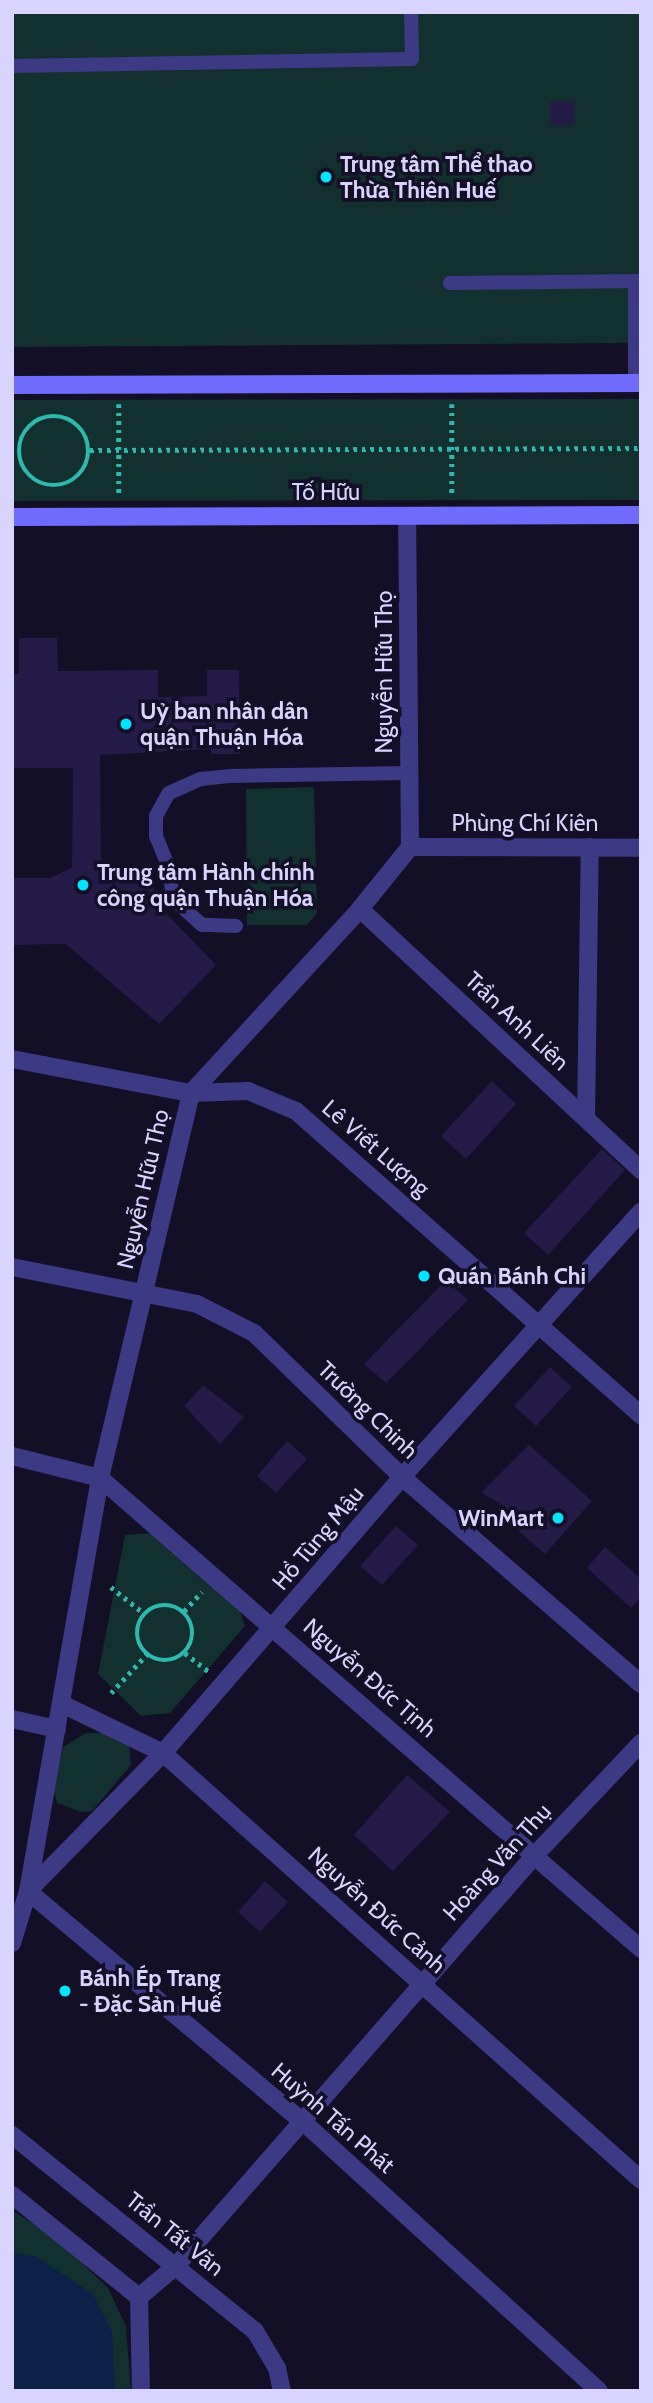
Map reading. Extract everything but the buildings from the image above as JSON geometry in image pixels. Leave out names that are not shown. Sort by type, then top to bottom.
[{"type":"main road","points":[[12,385],[638,383]]},
{"type":"main road","name":"Tố Hữu","points":[[12,517],[641,515]]},
{"type":"street","name":"Nguyễn Hữu Thọ","points":[[12,1943],[28,1891],[100,1478],[191,1093],[360,909],[410,847],[407,516]]},
{"type":"street","name":"Phùng Chí Kiên","points":[[410,847],[641,848]]},
{"type":"street","points":[[586,1118],[590,847]]},
{"type":"street","name":"Trần Anh Liên","points":[[360,909],[641,1170]]},
{"type":"street","name":"Lê Viết Lượng","points":[[12,1059],[191,1093],[248,1091],[296,1111],[541,1323],[641,1415]]},
{"type":"street","name":"Hồ Tùng Mậu","points":[[28,1891],[163,1753],[275,1627],[402,1477],[641,1212]]},
{"type":"street","name":"Trường Chinh","points":[[12,1267],[197,1304],[254,1333],[402,1477],[641,1684]]},
{"type":"street","name":"Nguyễn Đức Tịnh","points":[[12,1456],[100,1478],[275,1627],[641,1949]]},
{"type":"street","name":"Nguyễn Đức Cảnh","points":[[62,1704],[163,1753],[641,2180]]},
{"type":"street","points":[[12,1719],[57,1729]]},
{"type":"street","name":"Hoàng Văn Thụ","points":[[139,2297],[176,2266],[422,1982],[535,1855],[641,1743]]},
{"type":"street","name":"Huỳnh Tấn Phát","points":[[28,1891],[303,2122],[599,2391]]},
{"type":"street","name":"Trần Tất Văn","points":[[12,2135],[255,2331],[277,2368],[282,2391]]},
{"type":"street","points":[[12,2194],[139,2297],[141,2391]]},
{"type":"lane","points":[[12,66],[412,59],[411,12]]},
{"type":"lane","points":[[450,283],[638,281],[638,383]]},
{"type":"lane","points":[[236,926],[202,925],[173,899],[169,868],[156,836],[156,816],[169,793],[201,779],[230,776],[409,773]]},
{"type":"path","points":[[119,403],[119,500]]},
{"type":"path","points":[[452,403],[453,497]]},
{"type":"path","points":[[54,416],[83,430],[90,450],[75,480],[54,486],[43,485],[25,472],[15,450],[33,422],[54,416]]},
{"type":"path","points":[[90,450],[641,449]]},
{"type":"path","points":[[111,1587],[145,1614]]},
{"type":"path","points":[[184,1611],[206,1588]]},
{"type":"path","points":[[167,1604],[184,1611],[193,1628],[185,1653],[169,1661],[147,1654],[137,1634],[145,1614],[167,1604]]},
{"type":"path","points":[[185,1653],[209,1673]]},
{"type":"path","points":[[111,1693],[147,1654]]},
{"type":"green space","name":"Trung tâm Thể thao Thừa Thiên Huế","points":[[12,12],[641,12],[641,343],[12,347]]},
{"type":"green space","points":[[641,399],[641,500],[12,501],[12,400]]},
{"type":"green space","points":[[314,787],[317,913],[307,925],[247,925],[246,789]]},
{"type":"green space","points":[[154,1533],[238,1605],[245,1626],[170,1713],[141,1716],[98,1674],[125,1535]]},
{"type":"green space","points":[[86,1733],[104,1733],[129,1744],[131,1765],[92,1811],[81,1812],[57,1803],[53,1787],[63,1747]]},
{"type":"green space","points":[[12,2210],[58,2240],[108,2288],[126,2326],[131,2391],[12,2391]]},
{"type":"water","points":[[12,2253],[35,2256],[93,2294],[112,2332],[115,2391],[12,2391]]},
{"type":"place","name":"Trung tâm Thể thao Thừa Thiên Huế","points":[[326,177]]},
{"type":"place","name":"Uỷ ban nhân dân quận Thuận Hóa","points":[[126,724]]},
{"type":"place","name":"Trung tâm Hành chính công quận Thuận Hóa","points":[[83,885]]},
{"type":"place","name":"Quán Bánh Chi","points":[[424,1276]]},
{"type":"place","name":"WinMart","points":[[558,1518]]},
{"type":"place","name":"Bánh Ép Trang - Đặc Sản Huế","points":[[65,1991]]}]
